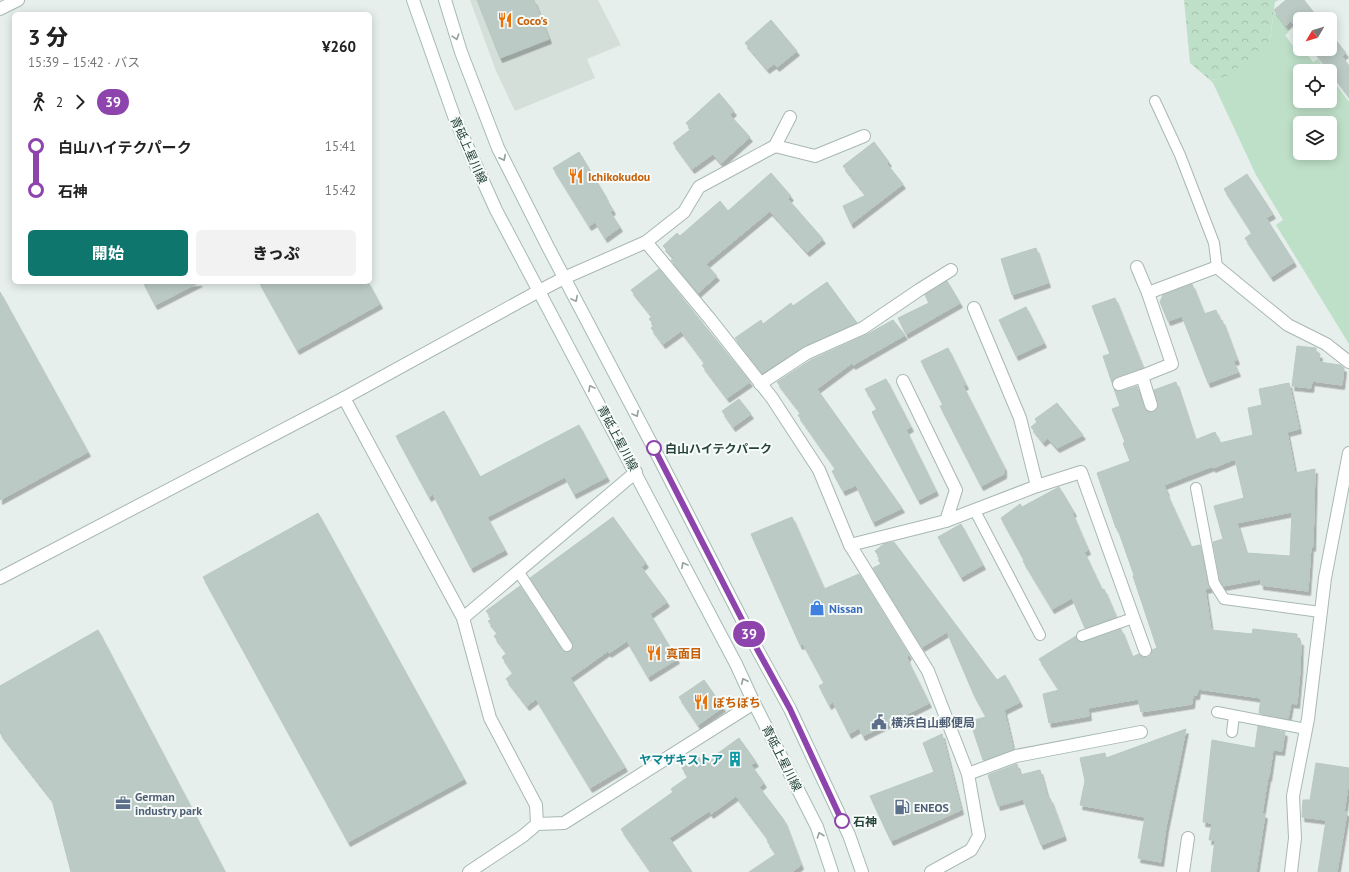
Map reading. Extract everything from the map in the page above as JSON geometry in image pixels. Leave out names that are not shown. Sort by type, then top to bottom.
[{"type":"street","points":[[0,9],[18,0]]},
{"type":"street","name":"青砥上星川線","points":[[413,0],[455,119],[496,210],[636,472],[736,664],[754,703],[817,827],[832,872]]},
{"type":"street","points":[[445,0],[461,52],[498,148],[757,649],[790,709],[849,835],[862,872]]},
{"type":"street","points":[[0,578],[344,398],[539,291],[564,278],[646,242],[684,212],[699,187],[775,146],[790,117]]},
{"type":"street","points":[[775,146],[815,156],[864,136]]},
{"type":"street","points":[[646,242],[710,319],[772,398],[819,470],[850,545],[928,671],[968,774],[979,836],[971,850],[931,872]]},
{"type":"street","points":[[1118,384],[1172,364],[1148,293],[1136,267]]},
{"type":"street","points":[[1148,293],[1217,268],[1288,325],[1326,344],[1349,362]]},
{"type":"street","points":[[760,384],[808,353],[863,328],[951,270]]},
{"type":"street","points":[[974,308],[1020,418],[1038,486]]},
{"type":"street","points":[[1142,376],[1150,405]]},
{"type":"street","points":[[903,381],[956,490],[946,521]]},
{"type":"street","points":[[344,398],[463,618],[490,718],[536,805],[537,824]]},
{"type":"street","points":[[1291,872],[1295,838],[1293,796],[1306,729],[1325,578],[1347,472],[1349,453]]},
{"type":"street","points":[[463,618],[636,472]]},
{"type":"street","points":[[850,545],[946,521],[1038,486],[1081,472],[1145,650]]},
{"type":"street","points":[[469,872],[523,836],[537,824],[564,823],[754,703]]},
{"type":"street","points":[[968,774],[1016,756],[1140,732]]},
{"type":"street","points":[[1183,872],[1188,838]]},
{"type":"lane","points":[[1155,102],[1180,155],[1214,243],[1217,268]]},
{"type":"lane","points":[[1196,488],[1214,583],[1224,599],[1320,612]]},
{"type":"lane","points":[[975,511],[1040,634]]},
{"type":"lane","points":[[518,571],[567,646]]},
{"type":"lane","points":[[1082,636],[1133,618]]},
{"type":"lane","points":[[1217,712],[1306,729]]},
{"type":"lane","points":[[1232,732],[1234,716]]},
{"type":"shaded area","points":[[470,0],[598,0],[621,45],[587,59],[595,78],[515,111],[496,71]]},
{"type":"green space","points":[[1184,0],[1279,0],[1275,2],[1270,39],[1265,49],[1224,78],[1210,80],[1190,63]]},
{"type":"green space","points":[[1274,11],[1289,32],[1285,35],[1293,46],[1293,56],[1308,56],[1313,62],[1318,59],[1321,64],[1293,64],[1293,108],[1337,108],[1337,86],[1349,102],[1349,344],[1276,225],[1283,220],[1256,175],[1213,83],[1210,80],[1224,78],[1270,39]]},
{"type":"building","points":[[477,0],[534,0],[549,39],[500,58]]},
{"type":"building","points":[[1286,0],[1304,0],[1313,12],[1293,12],[1293,24],[1291,21],[1286,26],[1274,10]]},
{"type":"building","points":[[771,20],[797,51],[777,67],[774,64],[767,69],[745,43]]},
{"type":"building","points":[[1337,42],[1346,53],[1342,56],[1349,66],[1349,96],[1337,80],[1337,64],[1324,64],[1318,56],[1337,56]]},
{"type":"building","points":[[719,93],[734,111],[730,115],[750,137],[721,163],[713,154],[692,169],[673,143],[691,129],[686,123]]},
{"type":"building","points":[[874,142],[889,162],[887,164],[903,184],[851,224],[843,206],[866,195],[843,166]]},
{"type":"building","points":[[579,152],[606,197],[613,210],[610,212],[620,227],[605,238],[595,222],[589,226],[553,168]]},
{"type":"building","points":[[771,173],[791,196],[788,199],[823,239],[807,252],[770,211],[706,264],[717,276],[698,293],[671,260],[674,258],[663,246],[677,233],[680,236],[720,201],[728,211]]},
{"type":"building","points":[[1247,174],[1273,214],[1266,218],[1294,262],[1271,277],[1245,238],[1252,233],[1224,189]]},
{"type":"building","points":[[1036,248],[1048,283],[1012,295],[1001,259]]},
{"type":"building","points":[[659,269],[750,382],[727,398],[702,365],[705,363],[681,331],[663,344],[651,328],[654,325],[649,319],[652,316],[631,290]]},
{"type":"building","points":[[947,281],[960,303],[906,334],[898,318],[929,303],[925,295]]},
{"type":"building","points":[[827,282],[857,323],[804,346],[762,373],[735,338],[761,320],[763,324],[791,303],[793,306]]},
{"type":"building","points":[[144,284],[196,284],[155,305]]},
{"type":"building","points":[[260,284],[369,284],[380,304],[297,350]]},
{"type":"building","points":[[1192,284],[1204,314],[1216,310],[1220,321],[1222,320],[1237,360],[1233,361],[1238,372],[1208,383],[1182,316],[1168,321],[1160,302],[1163,295]]},
{"type":"building","points":[[0,292],[88,452],[0,500]]},
{"type":"building","points":[[1115,298],[1143,368],[1116,377],[1112,383],[1103,356],[1110,354],[1092,306]]},
{"type":"building","points":[[1026,307],[1044,343],[1016,356],[999,320]]},
{"type":"building","points":[[893,320],[905,335],[853,365],[852,363],[817,389],[902,508],[873,522],[856,485],[843,491],[832,471],[836,469],[798,415],[801,413],[777,382],[811,360],[866,335]]},
{"type":"building","points":[[1297,346],[1316,348],[1316,353],[1320,354],[1319,362],[1340,365],[1344,368],[1342,385],[1312,381],[1311,388],[1292,386]]},
{"type":"building","points":[[948,348],[966,385],[963,386],[1004,467],[1004,474],[981,486],[940,406],[943,405],[921,361]]},
{"type":"building","points":[[886,379],[911,427],[906,430],[936,491],[918,500],[872,412],[877,409],[865,389]]},
{"type":"building","points":[[1176,382],[1195,440],[1215,432],[1220,443],[1253,435],[1248,408],[1262,405],[1259,389],[1289,383],[1299,429],[1287,432],[1295,473],[1315,469],[1313,547],[1311,546],[1308,591],[1261,585],[1261,579],[1223,586],[1220,581],[1213,542],[1223,539],[1214,506],[1244,498],[1235,459],[1164,485],[1191,547],[1200,545],[1210,588],[1205,589],[1211,630],[1252,634],[1253,629],[1297,634],[1297,640],[1301,641],[1297,704],[1291,703],[1288,719],[1259,713],[1261,698],[1198,689],[1197,695],[1193,695],[1192,704],[1141,712],[1138,699],[1088,708],[1089,716],[1049,723],[1043,694],[1059,690],[1039,659],[1076,636],[1078,641],[1084,642],[1121,629],[1132,657],[1139,654],[1143,657],[1148,657],[1151,655],[1152,650],[1157,648],[1133,576],[1134,575],[1097,473],[1130,461],[1123,443],[1125,442],[1112,409],[1120,406],[1114,389],[1121,391],[1137,386],[1144,408],[1149,412],[1156,410],[1158,406],[1154,390]],"holes":[[[1292,512],[1290,556],[1246,553],[1237,523]]]},
{"type":"building","points":[[739,399],[751,414],[733,427],[722,411]]},
{"type":"building","points":[[1057,403],[1083,435],[1057,448],[1048,438],[1043,442],[1031,427],[1037,422],[1035,419]]},
{"type":"building","points":[[444,411],[480,477],[579,425],[607,477],[574,494],[565,477],[487,517],[505,550],[471,568],[433,494],[429,497],[396,436]]},
{"type":"building","points":[[1059,487],[1074,512],[1072,513],[1088,550],[1084,552],[1102,590],[1104,589],[1116,617],[1085,628],[1072,598],[1052,609],[1023,561],[1024,560],[1001,518],[1020,504],[1022,507]]},
{"type":"building","points":[[318,513],[464,779],[348,842],[203,577]]},
{"type":"building","points":[[613,517],[646,563],[641,567],[667,602],[650,614],[677,659],[648,677],[627,641],[609,653],[608,651],[570,678],[625,767],[590,788],[536,699],[527,706],[506,679],[513,673],[502,657],[507,653],[494,636],[498,633],[488,621],[492,619],[486,611],[520,586],[562,650],[567,652],[571,651],[573,646],[572,642],[530,578]]},
{"type":"building","points":[[792,517],[824,589],[859,574],[909,655],[907,657],[908,661],[929,703],[863,736],[859,728],[849,734],[833,702],[829,705],[819,686],[824,683],[803,644],[800,645],[751,534]]},
{"type":"building","points":[[961,524],[983,565],[961,577],[938,537]]},
{"type":"building","points":[[894,542],[997,680],[1005,675],[1020,702],[1004,710],[1013,749],[983,760],[970,721],[986,717],[974,695],[947,632],[922,647],[873,568],[881,564],[878,560],[880,558],[875,551],[884,544]]},
{"type":"building","points":[[98,630],[225,872],[71,872],[52,800],[0,733],[0,686]]},
{"type":"building","name":"ぼちぼち","points":[[704,680],[723,707],[698,725],[679,697]]},
{"type":"building","points":[[1258,726],[1285,732],[1282,751],[1273,750],[1262,814],[1265,814],[1256,872],[1211,872],[1215,840],[1209,840],[1212,823],[1203,822],[1212,740],[1255,748]]},
{"type":"building","points":[[1186,729],[1166,827],[1161,862],[1138,858],[1145,817],[1080,805],[1085,781],[1080,758],[1105,753],[1106,758]]},
{"type":"building","points":[[942,734],[961,810],[891,841],[870,796],[934,772],[923,743]]},
{"type":"building","points":[[739,738],[756,762],[751,765],[764,783],[759,787],[784,820],[801,865],[792,872],[749,872],[776,854],[767,841],[769,840],[736,796],[711,814],[709,811],[669,838],[692,872],[651,872],[621,829],[673,792],[671,789],[688,777],[682,768],[699,757],[703,764]]},
{"type":"building","points":[[1316,763],[1349,768],[1349,781],[1344,812],[1347,812],[1337,872],[1318,872],[1326,820],[1302,817],[1303,800],[1310,800]]},
{"type":"building","points":[[1017,764],[1020,775],[1040,770],[1048,799],[1050,798],[1064,836],[1041,845],[1023,799],[998,806],[988,775]]},
{"type":"bus line","name":"39","points":[[654,448],[757,649],[790,709],[842,821]]},
{"type":"place","name":"Coco's","points":[[505,20]]},
{"type":"place","name":"Ichikokudou","points":[[576,176]]},
{"type":"place","name":"白山ハイテクパーク","points":[[654,448]]},
{"type":"place","name":"Nissan","points":[[817,608]]},
{"type":"place","name":"真面目","points":[[654,653]]},
{"type":"place","name":"ぼちぼち","points":[[701,702]]},
{"type":"place","name":"横浜白山郵便局","points":[[879,722]]},
{"type":"place","name":"ヤマザキストア","points":[[735,759]]},
{"type":"place","name":"German industry park","points":[[123,803]]},
{"type":"place","name":"ENEOS","points":[[902,807]]},
{"type":"place","name":"石神","points":[[842,821]]}]
